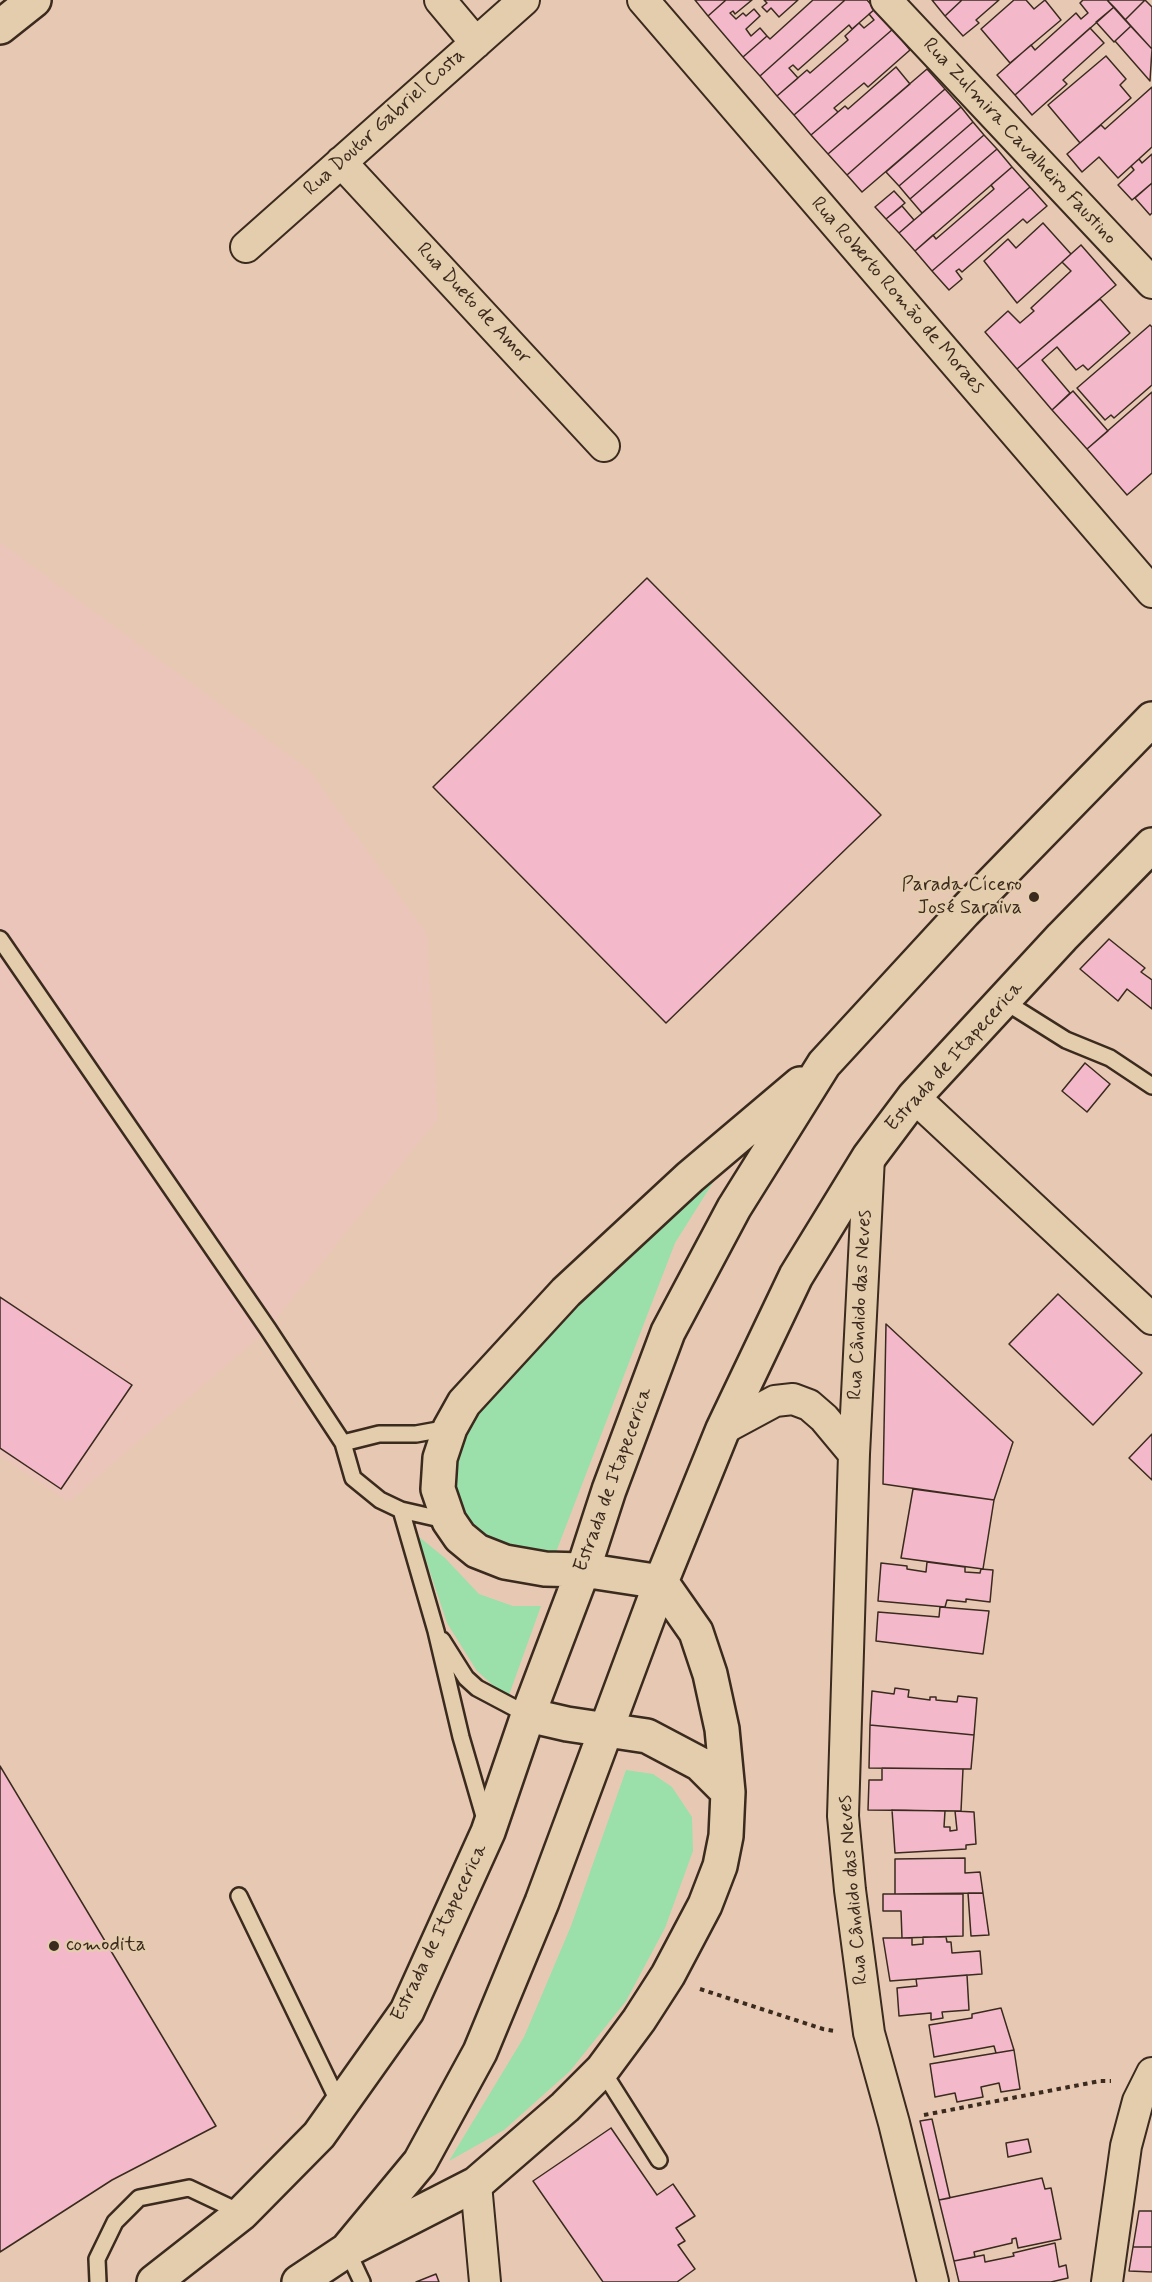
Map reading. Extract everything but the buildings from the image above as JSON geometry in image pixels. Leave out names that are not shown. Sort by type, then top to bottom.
[{"type":"main road","points":[[0,27],[34,0]]},
{"type":"main road","name":"Estrada de Itapecerica","points":[[154,2282],[242,2213],[319,2135],[407,2011],[488,1832],[609,1490],[668,1332],[734,1208],[824,1064],[964,912],[1152,719]]},
{"type":"main road","name":"Estrada de Itapecerica","points":[[299,2282],[347,2250],[420,2162],[480,2052],[542,1902],[661,1582],[723,1429],[796,1276],[869,1157],[914,1097],[1062,936],[1152,844]]},
{"type":"main road","points":[[347,2250],[476,2184],[565,2107],[602,2070],[662,1984],[705,1905],[720,1866],[726,1836],[728,1792],[723,1729],[710,1674],[696,1632],[661,1582],[582,1570],[545,1569],[505,1562],[477,1551],[460,1537],[449,1521],[438,1490],[440,1458],[450,1428],[464,1403],[566,1292],[690,1177],[824,1064]]},
{"type":"main road","points":[[528,1715],[647,1736],[700,1764],[728,1792]]},
{"type":"street","points":[[440,0],[476,43]]},
{"type":"street","name":"Rua Doutor Gabriel Costa","points":[[246,247],[524,0]]},
{"type":"street","name":"Rua Roberto Romão de Moraes","points":[[643,0],[1152,592]]},
{"type":"street","name":"Rua Zulmira Cavalheiro Faustino","points":[[886,0],[1152,283]]},
{"type":"street","name":"Rua Dueto de Amor","points":[[341,162],[604,446]]},
{"type":"street","points":[[914,1097],[1152,1319]]},
{"type":"street","name":"Rua Cândido das Neves","points":[[869,1157],[854,1454],[843,1816],[850,1890],[869,2033],[894,2123],[933,2282]]},
{"type":"street","name":"Rua Cândido das Neves","points":[[723,1429],[775,1401],[793,1399],[809,1405],[824,1418],[854,1454]]},
{"type":"street","points":[[1107,2282],[1126,2146],[1138,2101],[1152,2073]]},
{"type":"street","points":[[476,2184],[485,2282]]},
{"type":"lane","points":[[0,939],[261,1319],[343,1443],[353,1478],[380,1500],[401,1510],[449,1521]]},
{"type":"lane","points":[[1004,1001],[1066,1040],[1110,1058],[1152,1086]]},
{"type":"lane","points":[[343,1443],[379,1434],[416,1434],[450,1428]]},
{"type":"lane","points":[[401,1510],[436,1631],[461,1737],[488,1832]]},
{"type":"lane","points":[[436,1631],[466,1678],[477,1688],[528,1715]]},
{"type":"lane","points":[[239,1896],[340,2105]]},
{"type":"lane","points":[[602,2070],[659,2160]]},
{"type":"lane","points":[[98,2282],[97,2259],[115,2222],[139,2198],[189,2188],[242,2213]]},
{"type":"lane","points":[[347,2250],[362,2282]]},
{"type":"path","points":[[699,1988],[823,2029]]},
{"type":"path","points":[[918,2116],[1100,2080]]},
{"type":"shaded area","points":[[0,542],[309,770],[427,934],[438,1119],[268,1329],[69,1502],[0,1456]]},
{"type":"green space","points":[[717,1176],[675,1243],[556,1552],[509,1549],[474,1533],[461,1510],[451,1479],[456,1431],[579,1279]]},
{"type":"green space","points":[[418,1536],[445,1558],[479,1594],[513,1606],[541,1606],[509,1695],[505,1696],[477,1671],[447,1623]]},
{"type":"green space","points":[[626,1770],[653,1774],[672,1787],[692,1817],[693,1851],[665,1928],[626,2001],[570,2071],[504,2130],[449,2161],[524,2037],[571,1926]]},
{"type":"place","name":"Parada Cícero José Saraiva","points":[[1034,897]]},
{"type":"place","name":"comodita","points":[[54,1946]]}]
